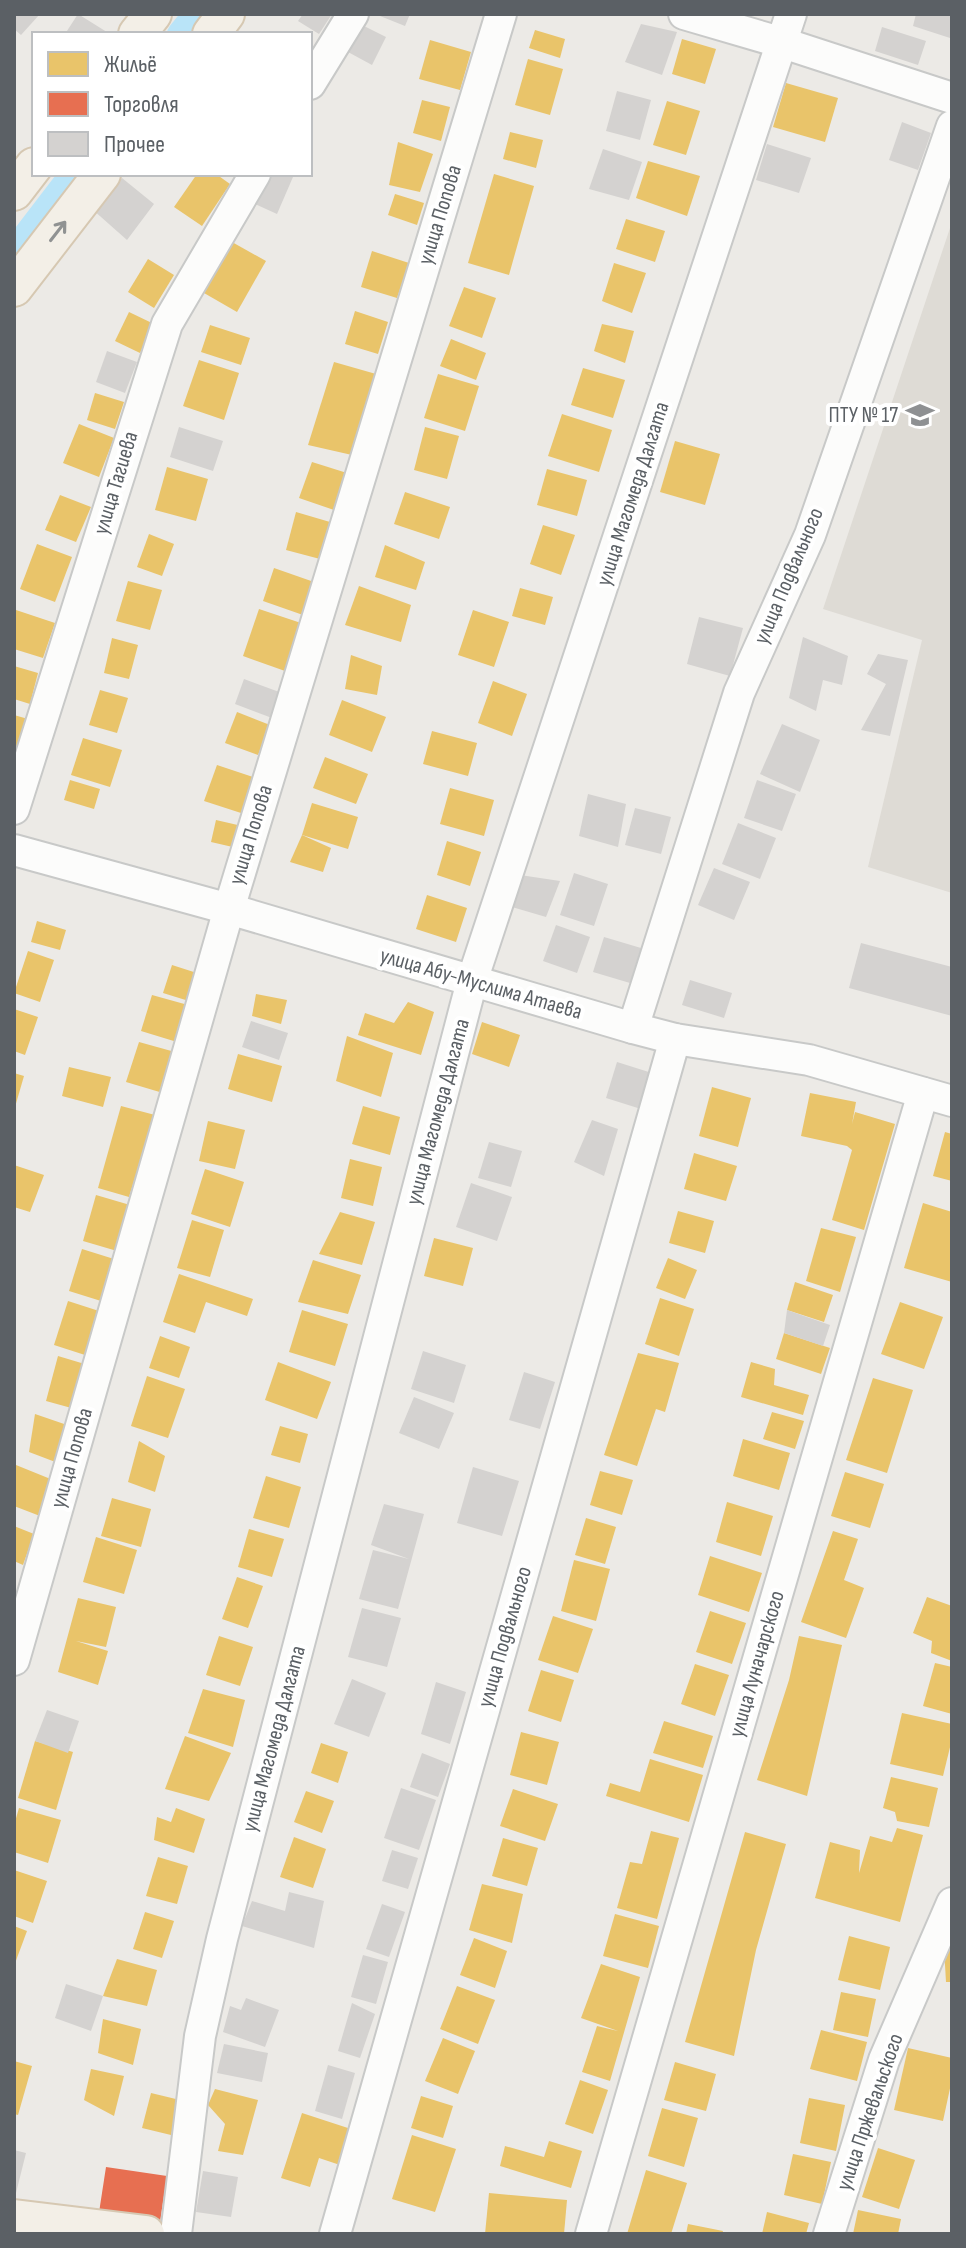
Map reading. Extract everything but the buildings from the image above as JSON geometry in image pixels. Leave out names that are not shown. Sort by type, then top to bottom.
[{"type":"main road","points":[[212,32],[226,14]]},
{"type":"main road","points":[[14,192],[32,169]]},
{"type":"main road","points":[[14,288],[100,176]]},
{"type":"main road","points":[[14,2221],[104,2234]]},
{"type":"main road","points":[[14,2221],[146,2234]]},
{"type":"street","points":[[312,81],[353,14]]},
{"type":"street","name":"улица Попова","points":[[14,1660],[229,909],[501,14]]},
{"type":"street","points":[[684,14],[787,28],[952,98]]},
{"type":"street","name":"улица Магомеда Далгата","points":[[176,2234],[200,2036],[222,1939],[472,981],[787,28]]},
{"type":"street","name":"улица Подвального","points":[[633,1028],[739,693],[810,535],[952,126]]},
{"type":"street","name":"улица Тагиева","points":[[14,809],[167,324],[254,176]]},
{"type":"street","name":"улица Абу-Муслима Атаева","points":[[14,850],[229,909],[633,1028],[675,1039],[809,1060],[938,1097]]},
{"type":"street","name":"улица Подвального","points":[[335,2234],[675,1039]]},
{"type":"street","name":"улица Луначарского","points":[[591,2234],[938,1097]]},
{"type":"street","name":"улица Пржевальского","points":[[829,2234],[884,2060],[952,1903]]},
{"type":"shaded area","name":"ПТУ № 17","points":[[952,222],[952,893],[868,867],[922,640],[823,609]]},
{"type":"waterway","points":[[182,32],[196,14]]},
{"type":"waterway","points":[[14,251],[71,176]]},
{"type":"place","name":"ПТУ № 17","points":[[920,415]]}]
